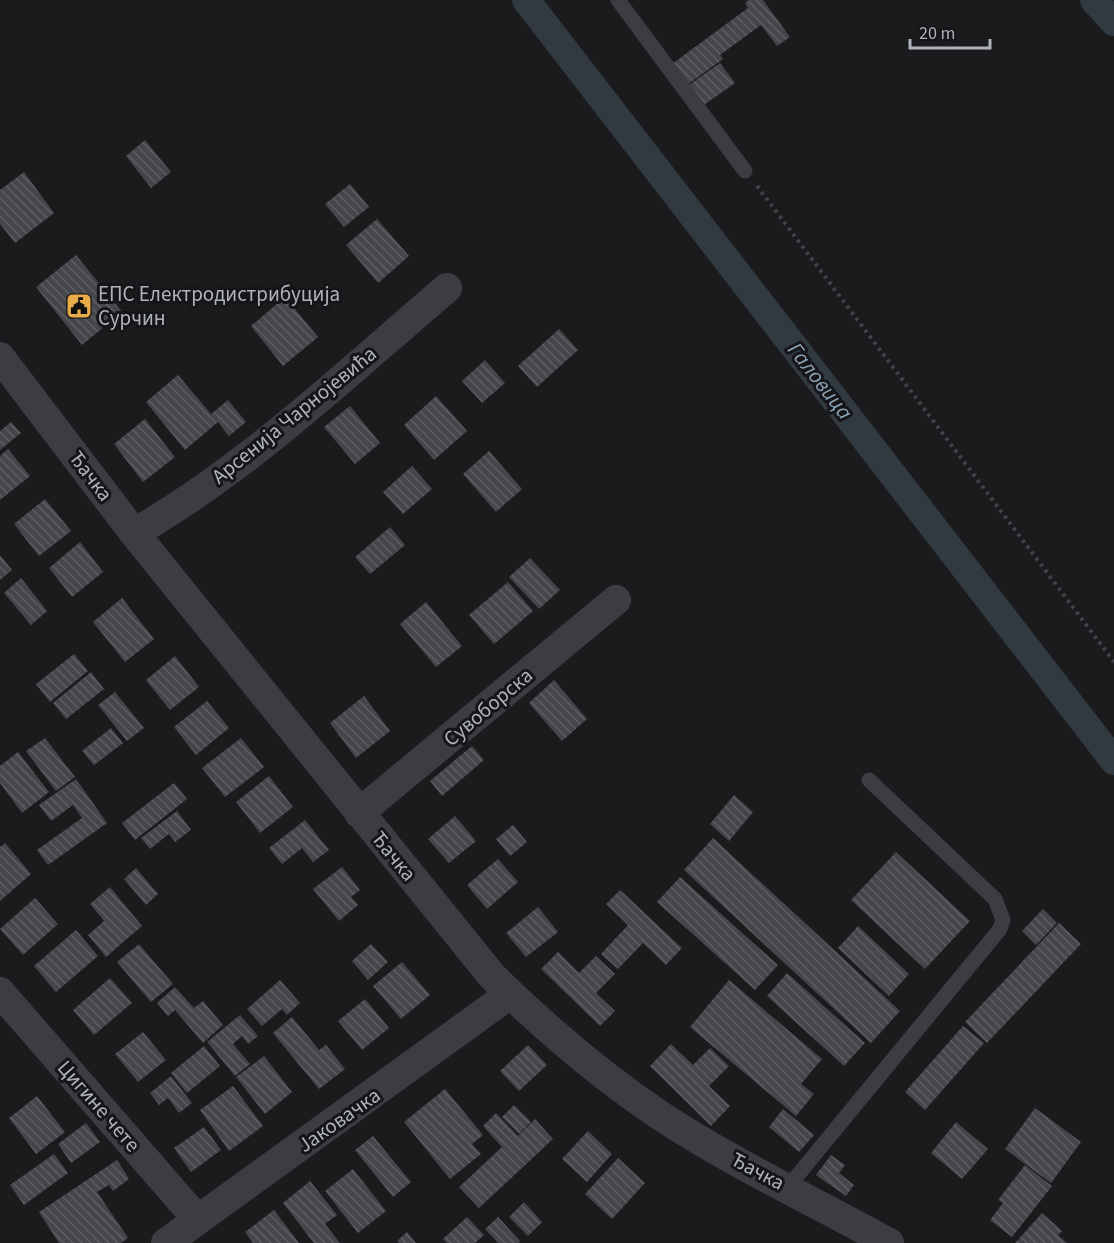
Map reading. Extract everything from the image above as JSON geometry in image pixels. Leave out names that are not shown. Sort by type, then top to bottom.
[{"type":"street","name":"Арсенија Чарнојевића","points":[[134,533],[195,495],[238,462],[447,288]]},
{"type":"street","name":"Ђачка","points":[[0,357],[134,533],[458,936],[510,994],[639,1100],[684,1130],[889,1243]]},
{"type":"street","name":"Сувоборска","points":[[359,813],[616,600]]},
{"type":"street","name":"Цигине чете","points":[[0,992],[198,1220]]},
{"type":"street","name":"Јаковачка","points":[[166,1243],[510,994]]},
{"type":"lane","points":[[618,0],[745,171]]},
{"type":"lane","points":[[788,1187],[1000,929],[1003,920],[995,899],[869,780]]},
{"type":"path","points":[[745,171],[1114,662]]},
{"type":"building","points":[[749,0],[763,0],[790,37],[777,46],[761,25],[720,55],[723,59],[687,85],[672,64],[748,8],[745,3]]},
{"type":"building","points":[[720,63],[735,83],[704,105],[689,85]]},
{"type":"building","points":[[145,140],[171,172],[151,188],[126,156]]},
{"type":"building","points":[[24,172],[54,213],[15,243],[0,224],[0,190]]},
{"type":"building","points":[[350,184],[369,207],[344,227],[325,204]]},
{"type":"building","points":[[377,219],[409,256],[378,283],[346,245]]},
{"type":"building","points":[[76,255],[122,312],[82,345],[36,287]]},
{"type":"building","points":[[285,297],[318,337],[283,366],[251,326]]},
{"type":"building","points":[[559,329],[578,350],[537,387],[518,366]]},
{"type":"building","points":[[485,360],[505,383],[482,403],[462,381]]},
{"type":"building","points":[[178,375],[211,414],[228,400],[246,422],[229,436],[218,422],[185,450],[146,402]]},
{"type":"building","points":[[436,396],[467,431],[434,460],[404,425]]},
{"type":"building","points":[[350,406],[380,443],[355,464],[324,427]]},
{"type":"building","points":[[145,419],[175,457],[143,482],[114,444]]},
{"type":"building","points":[[11,422],[21,433],[0,450],[0,431]]},
{"type":"building","points":[[8,449],[30,476],[0,500],[0,456]]},
{"type":"building","points":[[489,451],[522,489],[496,512],[463,474]]},
{"type":"building","points":[[412,466],[432,489],[403,514],[383,492]]},
{"type":"building","points":[[45,499],[71,531],[39,556],[14,524]]},
{"type":"building","points":[[390,527],[405,545],[370,574],[355,557]]},
{"type":"building","points":[[80,542],[103,572],[72,597],[49,568]]},
{"type":"building","points":[[0,555],[12,570],[0,580]]},
{"type":"building","points":[[530,558],[560,590],[539,609],[509,577]]},
{"type":"building","points":[[21,578],[47,611],[31,625],[4,593]]},
{"type":"building","points":[[508,582],[533,611],[494,644],[469,615]]},
{"type":"building","points":[[122,598],[154,639],[125,662],[93,622]]},
{"type":"building","points":[[426,602],[462,646],[436,667],[400,624]]},
{"type":"building","points":[[74,654],[88,671],[50,702],[36,684]]},
{"type":"building","points":[[175,656],[199,687],[170,710],[146,680]]},
{"type":"building","points":[[91,672],[104,689],[66,719],[53,703]]},
{"type":"building","points":[[554,680],[587,719],[562,741],[529,703]]},
{"type":"building","points":[[115,692],[144,728],[127,741],[98,705]]},
{"type":"building","points":[[364,696],[390,731],[356,758],[330,723]]},
{"type":"building","points":[[207,701],[229,728],[196,755],[174,727]]},
{"type":"building","points":[[111,728],[123,743],[94,765],[82,751]]},
{"type":"building","points":[[45,738],[75,777],[56,791],[26,751]]},
{"type":"building","points":[[241,738],[264,767],[225,797],[202,768]]},
{"type":"building","points":[[472,746],[484,760],[442,796],[430,781]]},
{"type":"building","points":[[18,752],[49,792],[22,813],[0,783],[0,766]]},
{"type":"building","points":[[269,776],[293,807],[260,833],[236,802]]},
{"type":"building","points":[[76,779],[107,823],[48,865],[37,850],[82,818],[73,805],[51,821],[39,805]]},
{"type":"building","points":[[174,783],[187,799],[135,840],[122,823]]},
{"type":"building","points":[[734,795],[753,812],[729,841],[710,824]]},
{"type":"building","points":[[177,811],[191,830],[175,842],[169,834],[150,849],[141,838]]},
{"type":"building","points":[[455,816],[476,841],[449,863],[428,839]]},
{"type":"building","points":[[305,820],[329,850],[313,862],[302,848],[282,864],[269,848]]},
{"type":"building","points":[[513,825],[527,842],[510,856],[496,839]]},
{"type":"building","points":[[713,838],[900,1011],[871,1043],[684,870]]},
{"type":"building","points":[[5,843],[31,874],[0,901],[0,847]]},
{"type":"building","points":[[896,852],[970,921],[925,969],[851,900]]},
{"type":"building","points":[[498,859],[518,882],[487,909],[467,885]]},
{"type":"building","points":[[342,867],[360,890],[351,897],[358,905],[339,921],[313,889]]},
{"type":"building","points":[[136,868],[158,894],[146,905],[124,879]]},
{"type":"building","points":[[680,877],[778,965],[755,990],[657,902]]},
{"type":"building","points":[[110,887],[142,926],[106,957],[88,935],[104,921],[90,904]]},
{"type":"building","points":[[620,890],[682,948],[666,965],[643,943],[618,969],[601,954],[628,925],[606,904]]},
{"type":"building","points":[[35,898],[58,924],[23,955],[0,929]]},
{"type":"building","points":[[538,907],[558,932],[526,957],[506,933]]},
{"type":"building","points":[[1043,909],[1057,923],[1036,945],[1022,931]]},
{"type":"building","points":[[1059,923],[1081,944],[987,1043],[965,1022]]},
{"type":"building","points":[[858,926],[909,974],[889,996],[838,948]]},
{"type":"building","points":[[76,930],[98,956],[56,992],[34,966]]},
{"type":"building","points":[[139,944],[173,984],[151,1002],[117,962]]},
{"type":"building","points":[[371,944],[388,962],[368,980],[352,961]]},
{"type":"building","points":[[558,952],[579,973],[596,956],[615,974],[596,993],[615,1011],[600,1026],[541,969]]},
{"type":"building","points":[[402,962],[430,995],[401,1019],[373,986]]},
{"type":"building","points":[[787,973],[865,1043],[844,1066],[767,996]]},
{"type":"building","points":[[110,978],[132,1003],[94,1035],[73,1010]]},
{"type":"building","points":[[280,980],[300,1003],[287,1015],[282,1009],[262,1026],[247,1009]]},
{"type":"building","points":[[729,980],[822,1059],[801,1084],[814,1094],[796,1116],[690,1027]]},
{"type":"building","points":[[175,987],[194,1008],[203,1001],[223,1025],[203,1043],[175,1010],[168,1016],[157,1003]]},
{"type":"building","points":[[365,999],[389,1028],[362,1050],[338,1021]]},
{"type":"building","points":[[240,1015],[258,1036],[248,1044],[242,1036],[233,1044],[250,1064],[235,1076],[207,1042]]},
{"type":"building","points":[[292,1017],[319,1050],[326,1045],[345,1069],[319,1089],[273,1033]]},
{"type":"building","points":[[963,1026],[984,1043],[925,1110],[905,1092]]},
{"type":"building","points":[[143,1032],[166,1060],[138,1082],[115,1054]]},
{"type":"building","points":[[671,1044],[693,1065],[710,1048],[729,1066],[709,1086],[730,1106],[711,1126],[650,1066]]},
{"type":"building","points":[[528,1045],[547,1065],[519,1091],[500,1071]]},
{"type":"building","points":[[204,1046],[220,1066],[187,1093],[171,1073]]},
{"type":"building","points":[[264,1056],[292,1092],[265,1114],[236,1077]]},
{"type":"building","points":[[171,1076],[192,1103],[179,1113],[168,1098],[159,1105],[150,1093]]},
{"type":"building","points":[[233,1086],[263,1126],[229,1151],[200,1110]]},
{"type":"building","points":[[445,1089],[483,1135],[472,1144],[481,1154],[450,1179],[404,1122]]},
{"type":"building","points":[[37,1096],[65,1132],[36,1154],[9,1118]]},
{"type":"building","points":[[514,1105],[531,1122],[519,1134],[502,1117]]},
{"type":"building","points":[[1035,1108],[1081,1142],[1051,1183],[1005,1149]]},
{"type":"building","points":[[783,1109],[814,1135],[799,1152],[769,1127]]},
{"type":"building","points":[[496,1113],[518,1136],[535,1119],[553,1139],[479,1208],[459,1187],[502,1147],[483,1126]]},
{"type":"building","points":[[956,1122],[988,1149],[962,1179],[931,1153]]},
{"type":"building","points":[[86,1123],[100,1142],[71,1163],[58,1144]]},
{"type":"building","points":[[204,1127],[221,1150],[191,1172],[174,1148]]},
{"type":"building","points":[[588,1131],[612,1154],[587,1182],[562,1159]]},
{"type":"building","points":[[373,1136],[411,1182],[393,1197],[355,1150]]},
{"type":"building","points":[[54,1154],[68,1173],[24,1205],[10,1185]]},
{"type":"building","points":[[831,1155],[845,1165],[839,1173],[854,1185],[846,1196],[816,1175]]},
{"type":"building","points":[[618,1158],[645,1183],[612,1219],[585,1194]]},
{"type":"building","points":[[117,1160],[129,1179],[113,1191],[109,1185],[97,1192],[128,1238],[121,1243],[59,1243],[39,1212]]},
{"type":"building","points":[[1025,1165],[1052,1186],[1012,1237],[990,1220],[1003,1203],[998,1200]]},
{"type":"building","points":[[353,1169],[386,1211],[358,1233],[325,1191]]},
{"type":"building","points":[[310,1181],[337,1215],[325,1224],[340,1243],[314,1243],[283,1203]]},
{"type":"building","points":[[524,1202],[542,1222],[528,1236],[509,1217]]},
{"type":"building","points":[[274,1210],[299,1243],[253,1243],[245,1232]]},
{"type":"building","points":[[1042,1213],[1062,1231],[1058,1235],[1067,1243],[1015,1243]]},
{"type":"building","points":[[467,1217],[484,1235],[475,1243],[447,1243],[443,1239]]},
{"type":"building","points":[[498,1217],[520,1241],[519,1243],[498,1243],[485,1229]]},
{"type":"building","points":[[407,1232],[416,1243],[397,1241]]},
{"type":"waterway","name":"Галовица","points":[[526,0],[1114,761]]},
{"type":"waterway","points":[[1094,0],[1114,22]]},
{"type":"place","name":"ЕПС Електродистрибуција Сурчин","points":[[79,306]]}]
